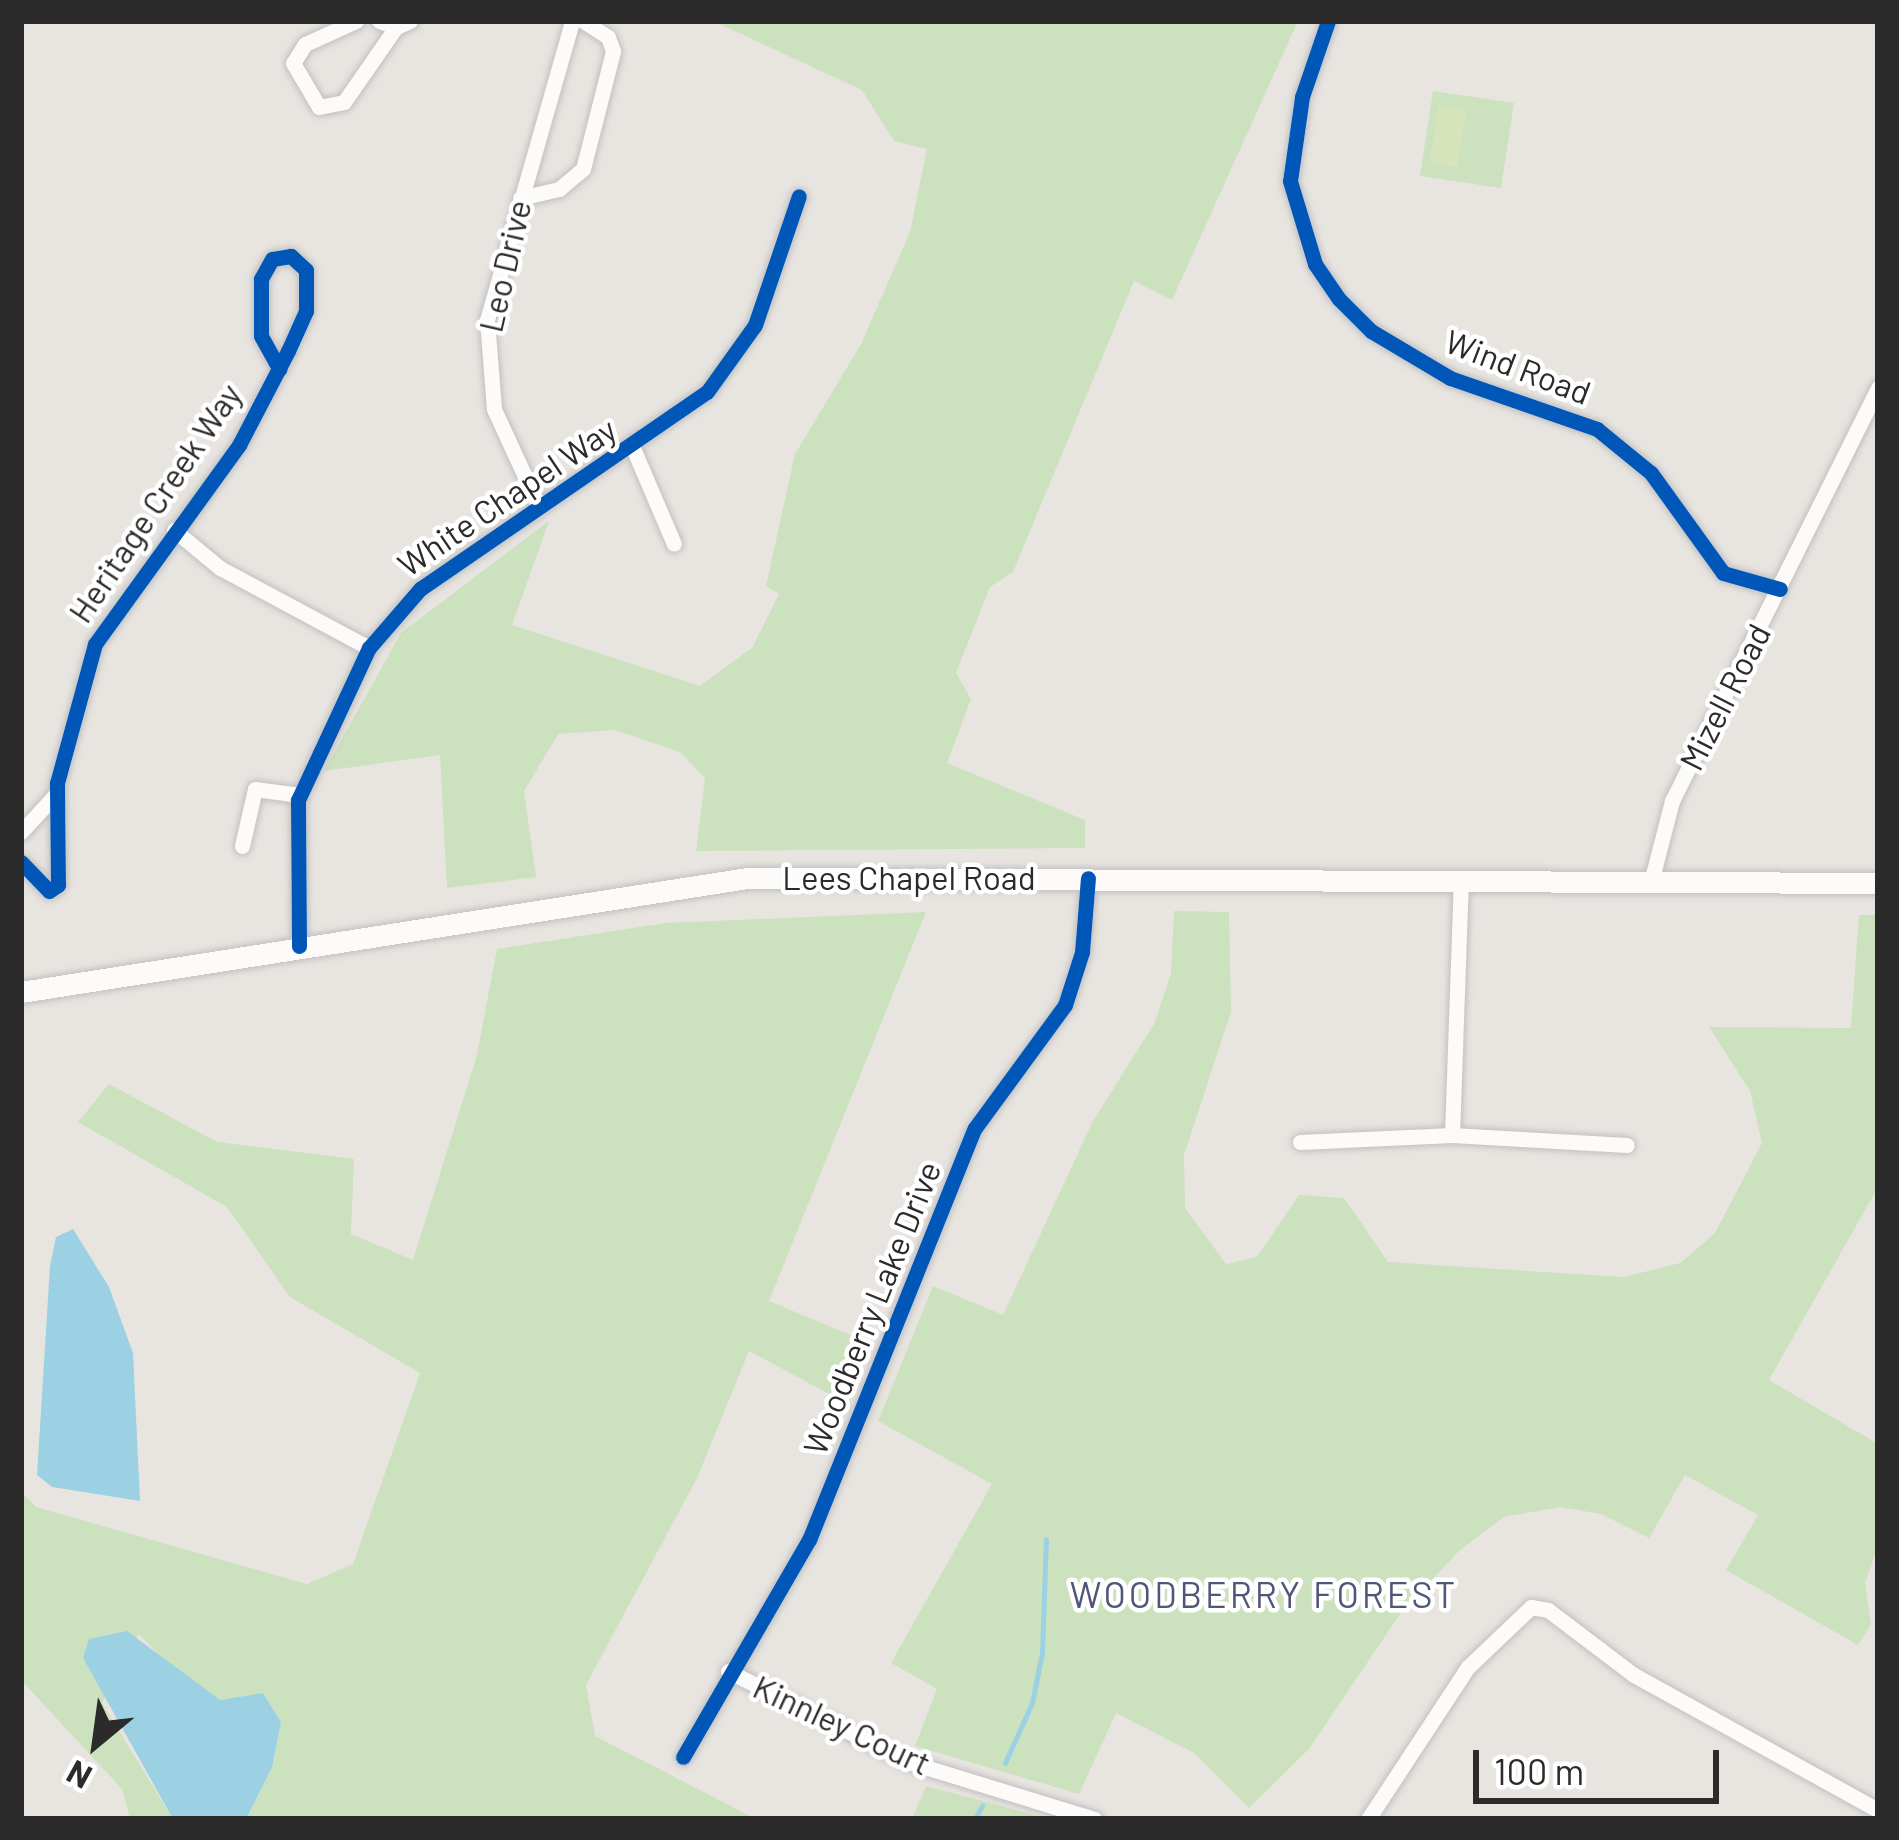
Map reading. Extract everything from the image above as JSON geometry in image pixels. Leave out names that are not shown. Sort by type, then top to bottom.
[{"type":"main road","name":"Lees Chapel Road","points":[[21,992],[694,881],[1088,878],[1878,884]]},
{"type":"street","points":[[356,21],[305,44],[293,63],[319,107],[344,102],[403,24],[379,21]]},
{"type":"street","name":"Leo Drive","points":[[539,507],[504,437],[487,368],[491,295],[572,21]]},
{"type":"street","points":[[520,198],[559,189],[583,169],[613,51],[608,37],[583,21]]},
{"type":"street","name":"Wind Road","points":[[1328,21],[1302,97],[1290,182],[1315,264],[1339,299],[1371,331],[1450,378],[1598,429],[1651,473],[1723,573],[1780,589]]},
{"type":"street","name":"White Chapel Way","points":[[298,946],[300,795],[368,648],[420,590],[633,448],[707,392],[740,354],[799,196]]},
{"type":"street","name":"Heritage Creek Way","points":[[21,862],[49,890],[58,885],[56,794],[95,644],[239,445],[279,369],[306,311],[306,270],[291,256],[272,259],[261,279],[261,336],[279,369]]},
{"type":"street","name":"Mizell Road","points":[[1651,882],[1672,801],[1878,388]]},
{"type":"street","points":[[633,448],[674,544]]},
{"type":"street","points":[[174,530],[220,568],[368,648]]},
{"type":"street","points":[[242,846],[255,789],[300,795]]},
{"type":"street","points":[[21,832],[56,794]]},
{"type":"street","name":"Woodberry Lake Drive","points":[[683,1756],[728,1671],[809,1540],[976,1128],[1064,1005],[1082,952],[1088,878]]},
{"type":"street","points":[[1452,1135],[1461,880]]},
{"type":"street","points":[[1300,1142],[1452,1135],[1627,1145]]},
{"type":"street","points":[[1368,1819],[1468,1667],[1531,1607],[1548,1610],[1634,1675],[1878,1810]]},
{"type":"street","name":"Kinnley Court","points":[[728,1671],[909,1762],[1094,1819]]},
{"type":"green space","points":[[713,21],[1298,21],[1172,300],[1134,281],[1013,572],[990,587],[956,673],[971,699],[947,763],[1085,820],[1085,848],[696,851],[705,778],[680,752],[615,730],[558,734],[524,791],[536,877],[447,888],[440,755],[324,771],[401,633],[549,521],[512,625],[700,686],[752,648],[779,594],[766,586],[795,454],[861,344],[910,232],[927,149],[894,141],[862,90]]},
{"type":"green space","points":[[1433,91],[1514,103],[1501,188],[1420,176]]},
{"type":"green space","points":[[1438,106],[1466,110],[1457,167],[1430,163]]},
{"type":"green space","points":[[1174,911],[1229,912],[1231,1012],[1184,1155],[1185,1208],[1226,1264],[1257,1257],[1299,1195],[1344,1198],[1388,1262],[1624,1277],[1680,1263],[1715,1233],[1762,1143],[1750,1091],[1709,1027],[1851,1028],[1859,915],[1878,915],[1878,1187],[1769,1380],[1878,1444],[1878,1546],[1865,1583],[1871,1624],[1858,1645],[1726,1570],[1758,1515],[1685,1475],[1649,1538],[1601,1514],[1560,1507],[1504,1517],[1459,1551],[1402,1611],[1309,1749],[1249,1808],[1194,1753],[1116,1713],[1079,1794],[915,1746],[937,1689],[891,1663],[992,1484],[878,1421],[933,1286],[1003,1315],[1092,1123],[1154,1024],[1171,973]]},
{"type":"green space","points":[[926,912],[769,1301],[872,1344],[848,1404],[749,1351],[697,1478],[586,1685],[595,1736],[756,1819],[246,1819],[272,1769],[281,1722],[264,1694],[220,1700],[173,1670],[139,1634],[102,1703],[173,1819],[130,1819],[122,1789],[21,1680],[21,1491],[36,1507],[307,1584],[353,1564],[420,1373],[290,1297],[227,1207],[78,1122],[109,1084],[217,1142],[354,1159],[351,1234],[413,1260],[477,1055],[497,949],[666,923]]},
{"type":"green space","points":[[926,1786],[1046,1818],[1049,1819],[912,1819]]},
{"type":"water","points":[[73,1229],[109,1287],[133,1353],[140,1501],[52,1487],[37,1475],[50,1266],[56,1237]]},
{"type":"water","points":[[127,1631],[220,1700],[263,1693],[281,1722],[272,1768],[246,1819],[173,1819],[83,1658],[89,1639]]},
{"type":"waterway","points":[[1005,1763],[1032,1703],[1042,1653],[1046,1540]]},
{"type":"waterway","points":[[975,1819],[982,1806]]},
{"type":"cycle path","points":[[1328,21],[1302,97],[1290,181],[1315,264],[1339,299],[1371,331],[1450,378],[1597,429],[1651,473],[1723,573],[1780,589]]},
{"type":"cycle path","points":[[299,946],[298,800],[369,648],[420,589],[707,392],[755,325],[799,196]]},
{"type":"cycle path","points":[[21,862],[49,891],[58,885],[57,783],[95,644],[239,445],[288,351],[306,311],[306,270],[291,256],[272,259],[261,279],[261,336],[279,369]]},
{"type":"cycle path","points":[[683,1757],[809,1540],[975,1128],[1065,1005],[1082,952],[1088,878]]},
{"type":"district","name":"WOODBERRY FOREST","points":[[1264,1594]]}]
